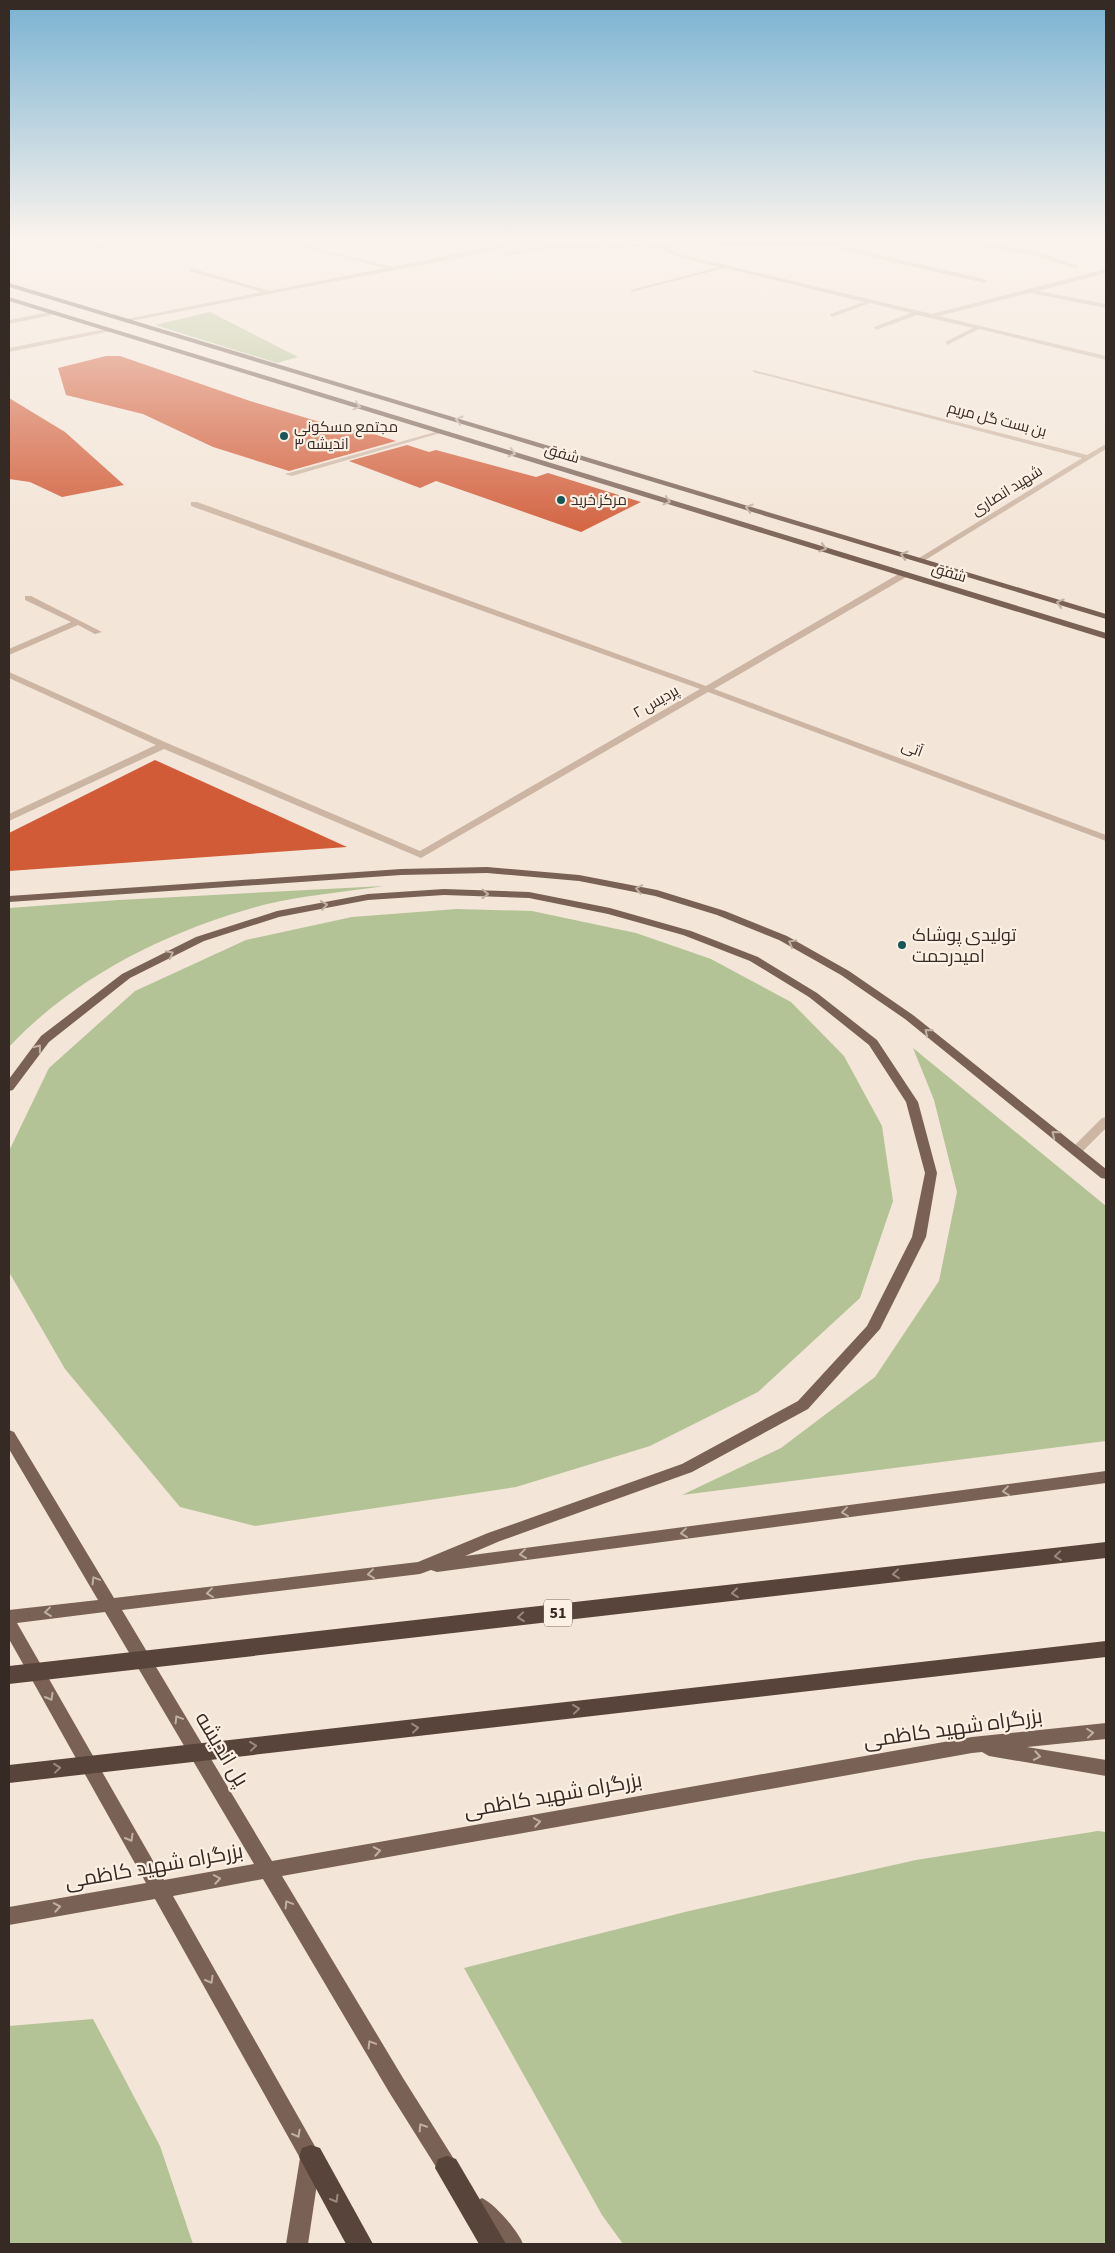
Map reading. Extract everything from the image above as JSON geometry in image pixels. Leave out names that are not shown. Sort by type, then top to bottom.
[{"type":"highway","name":"51","points":[[9,1676],[1106,1550]]},
{"type":"highway","points":[[9,1774],[1106,1649]]},
{"type":"highway","points":[[310,2157],[360,2244]]},
{"type":"highway","points":[[447,2168],[493,2244]]},
{"type":"main road","name":"شفق","points":[[149,342],[1106,636]]},
{"type":"main road","name":"شفق","points":[[200,342],[1106,617]]},
{"type":"main road","points":[[9,899],[401,872],[486,870],[579,878],[657,893],[721,913],[783,938],[845,973],[909,1017],[1106,1175]]},
{"type":"main road","points":[[9,1087],[45,1039],[126,976],[200,939],[277,914],[368,897],[444,892],[528,895],[610,910],[686,933],[754,959],[813,995],[873,1043],[912,1102],[931,1173],[919,1238],[873,1329],[803,1405],[688,1468],[494,1536],[420,1568]]},
{"type":"main road","name":"پل اندیشه","points":[[9,1436],[396,2086],[447,2168],[512,2244]]},
{"type":"main road","points":[[9,1617],[420,1568],[1106,1477]]},
{"type":"main road","points":[[1038,1487],[1106,1484]]},
{"type":"main road","points":[[9,1624],[310,2157],[297,2244]]},
{"type":"main road","name":"بزرگراه شهید کاظمی","points":[[9,1916],[972,1745],[1106,1731]]},
{"type":"main road","points":[[972,1745],[1106,1768]]},
{"type":"street","points":[[9,350],[49,342]]},
{"type":"street","points":[[1038,342],[1106,358]]},
{"type":"street","name":"بن بست گل مریم","points":[[755,371],[1088,457]]},
{"type":"street","points":[[288,474],[441,432]]},
{"type":"street","name":"شهید انصاری","points":[[922,560],[1106,446]]},
{"type":"street","name":"آتی","points":[[194,504],[707,689],[1106,838]]},
{"type":"street","name":"پردیس ۲","points":[[164,745],[421,855],[904,574]]},
{"type":"street","points":[[28,598],[98,632]]},
{"type":"street","points":[[9,652],[78,622]]},
{"type":"street","points":[[9,674],[164,745]]},
{"type":"street","points":[[9,818],[164,745]]},
{"type":"street","points":[[1076,1151],[1106,1121]]},
{"type":"green space","points":[[210,342],[269,342],[298,357],[277,363]]},
{"type":"green space","points":[[384,886],[267,904],[231,914],[161,941],[95,977],[64,998],[35,1021],[9,1047],[9,908],[119,900]]},
{"type":"green space","points":[[457,909],[532,911],[636,933],[711,959],[791,1002],[844,1056],[882,1126],[893,1201],[860,1298],[758,1392],[650,1446],[516,1487],[255,1526],[180,1507],[65,1369],[9,1272],[9,1151],[49,1068],[135,991],[246,940],[352,917]]},
{"type":"green space","points":[[913,1048],[1106,1206],[1106,1441],[682,1495],[781,1448],[875,1377],[939,1281],[957,1192],[934,1100]]},
{"type":"green space","points":[[1098,1831],[1106,1832],[1106,2244],[623,2244],[602,2215],[464,1968],[689,1911],[916,1860]]},
{"type":"green space","points":[[93,2019],[160,2146],[193,2244],[9,2244],[9,2026]]},
{"type":"building","points":[[106,356],[120,356],[250,401],[350,431],[358,429],[396,441],[289,471],[213,447],[143,414],[66,395],[58,368]]},
{"type":"building","points":[[9,398],[65,432],[124,485],[62,497],[30,482],[9,479]]},
{"type":"building","points":[[407,445],[429,452],[436,450],[536,477],[548,473],[641,502],[581,532],[436,481],[420,488],[349,461]]},
{"type":"building","points":[[155,760],[347,847],[9,871],[9,833]]},
{"type":"place","name":"مجتمع مسکونی اندیشه ۳","points":[[284,436]]},
{"type":"place","name":"مرکز خرید","points":[[561,500]]},
{"type":"place","name":"تولیدی پوشاک امیدرحمت","points":[[902,945]]}]
